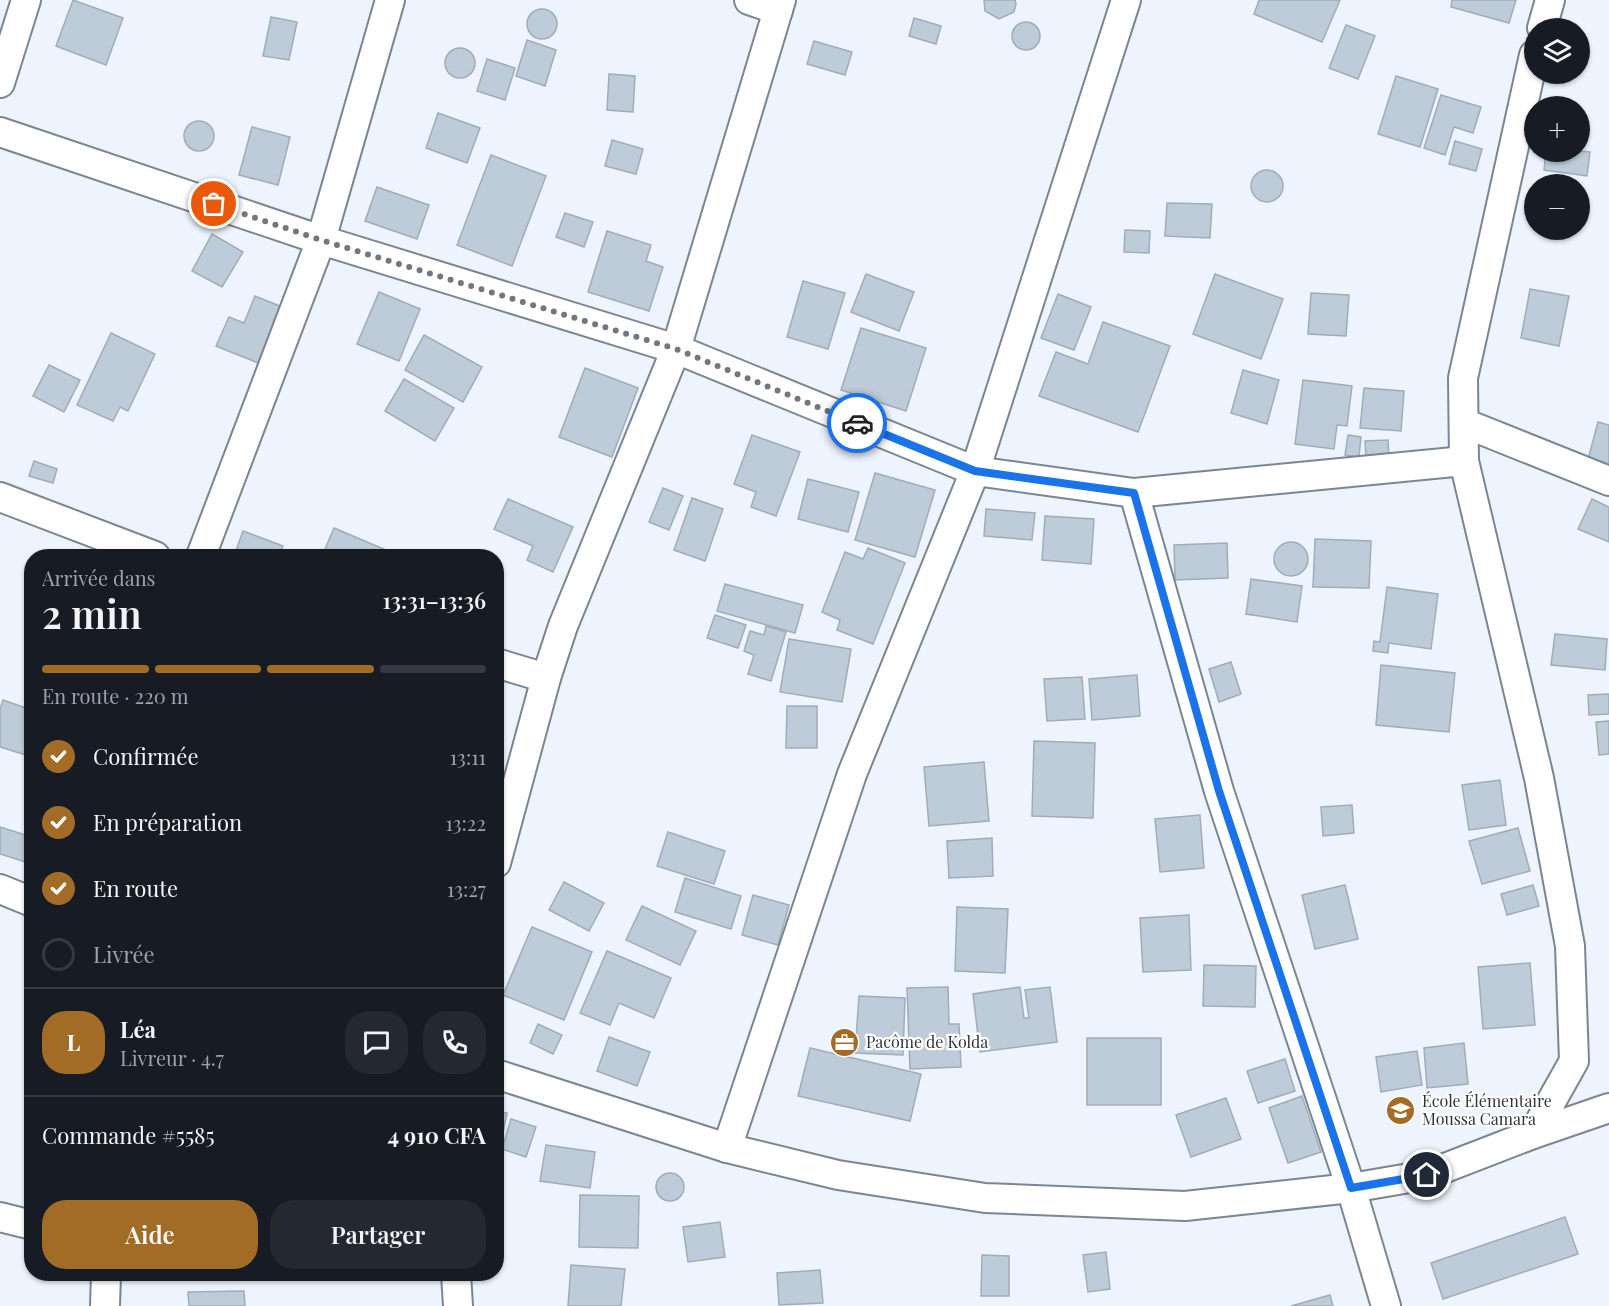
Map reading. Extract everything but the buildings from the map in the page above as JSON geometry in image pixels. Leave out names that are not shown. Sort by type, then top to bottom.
[{"type":"street","points":[[0,83],[26,0]]},
{"type":"street","points":[[204,549],[321,240],[390,0]]},
{"type":"street","points":[[504,833],[546,678],[563,626],[676,349],[780,5],[749,0]]},
{"type":"street","points":[[727,1148],[852,774],[975,471],[1126,0]]},
{"type":"street","points":[[1545,18],[1550,0]]},
{"type":"street","points":[[1528,84],[1463,378],[1464,461],[1539,778],[1570,946],[1574,1061],[1533,1134]]},
{"type":"street","points":[[0,132],[321,240],[676,349],[975,471],[1134,493],[1464,461]]},
{"type":"street","points":[[1464,423],[1609,481]]},
{"type":"street","points":[[1134,493],[1219,791],[1351,1188],[1386,1306]]},
{"type":"street","points":[[0,497],[137,549]]},
{"type":"street","points":[[504,665],[546,678]]},
{"type":"street","points":[[0,889],[24,899]]},
{"type":"street","points":[[504,1077],[727,1148],[838,1175],[985,1198],[1185,1206],[1351,1188],[1427,1175],[1533,1134],[1609,1108]]},
{"type":"street","points":[[0,1217],[24,1223]]},
{"type":"street","points":[[105,1306],[106,1281]]},
{"type":"street","points":[[456,1281],[458,1306]]},
{"type":"way so far","points":[[214,204],[321,240],[676,349],[857,423]]},
{"type":"place","name":"Pacôme de Kolda","points":[[845,1042]]},
{"type":"place","name":"École Élémentaire Moussa Camara","points":[[1401,1110]]},
{"type":"route","points":[[857,423],[975,471],[1134,493],[1219,791],[1351,1188],[1427,1175]]}]
